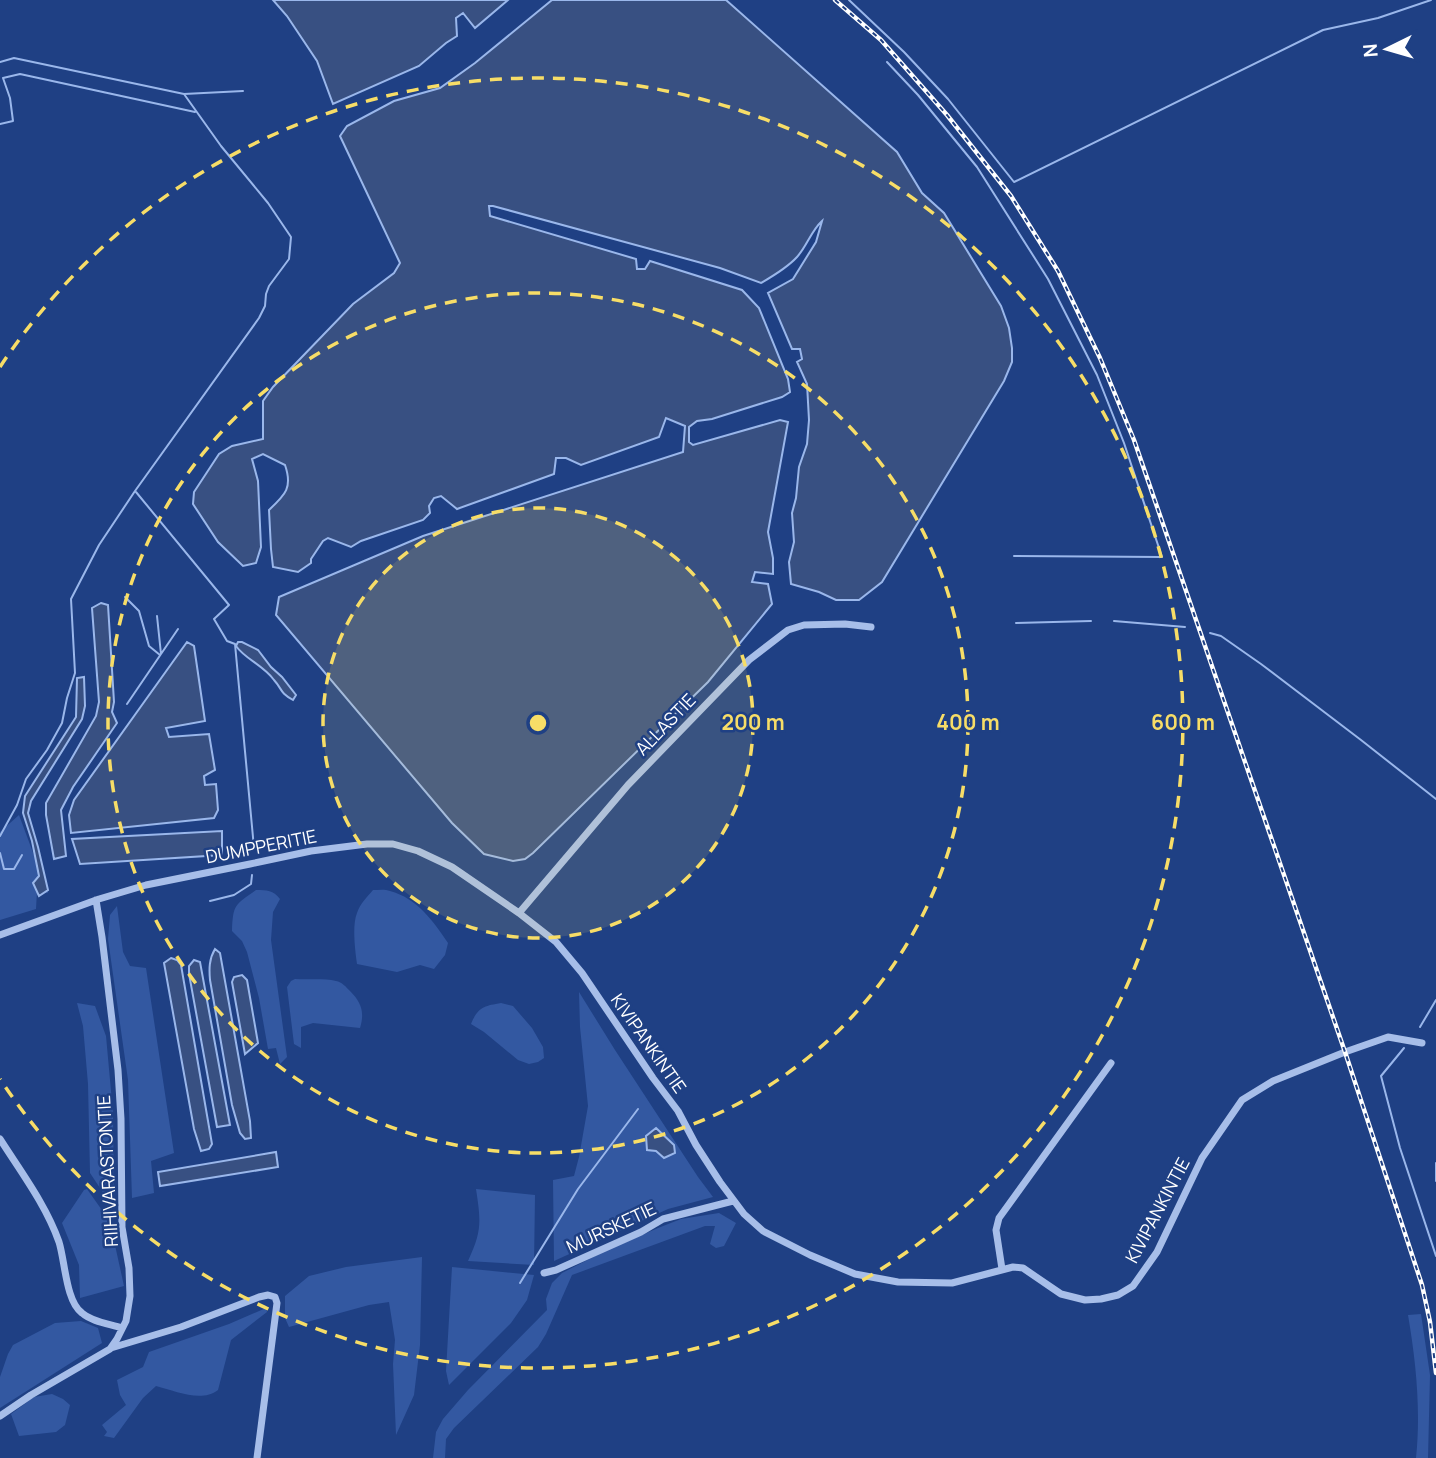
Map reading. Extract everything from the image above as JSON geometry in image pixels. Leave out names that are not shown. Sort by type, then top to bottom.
[{"type":"street","name":"ALLASTIE","points":[[519,913],[628,785],[767,645],[788,630],[804,625],[845,624],[872,627]]},
{"type":"street","name":"DUMPPERITIE","points":[[0,935],[146,885],[311,851],[367,844],[393,844],[418,851],[452,867],[519,913]]},
{"type":"street","name":"RIIHIVARASTONTIE","points":[[96,900],[118,1070],[122,1227],[129,1268],[130,1296],[126,1321],[110,1349]]},
{"type":"street","name":"KIVIPANKINTIE","points":[[519,913],[556,942],[582,973],[653,1079],[678,1111],[696,1144],[744,1214],[763,1231],[855,1275],[898,1282],[952,1283],[1013,1267],[1023,1268],[1061,1294],[1085,1300],[1118,1295],[1133,1286],[1157,1252],[1202,1158],[1242,1100],[1273,1082],[1388,1037],[1422,1043]]},
{"type":"street","points":[[1002,1269],[996,1230],[999,1218],[1111,1063]]},
{"type":"street","points":[[0,1139],[39,1199],[58,1242],[72,1301],[80,1313],[122,1328]]},
{"type":"street","name":"MURSKETIE","points":[[544,1273],[641,1232],[663,1219],[733,1201]]},
{"type":"street","points":[[0,1416],[110,1349],[181,1327],[268,1295],[275,1297],[277,1303],[257,1458]]},
{"type":"shaded area","points":[[273,0],[508,0],[475,28],[463,13],[456,18],[457,36],[419,66],[333,104],[317,61]]},
{"type":"shaded area","points":[[552,0],[726,0],[897,152],[922,193],[944,213],[1001,306],[1009,328],[1012,362],[1004,381],[882,582],[859,600],[836,600],[791,584],[789,562],[794,542],[792,513],[799,467],[807,444],[809,420],[807,384],[797,362],[802,359],[800,349],[792,349],[768,293],[793,279],[816,242],[822,221],[797,257],[761,283],[720,268],[489,206],[490,216],[636,259],[637,269],[645,269],[650,261],[742,290],[759,308],[788,379],[790,392],[782,397],[712,419],[697,421],[689,427],[689,442],[693,445],[780,420],[788,422],[768,532],[773,574],[755,572],[752,582],[768,584],[772,604],[708,682],[533,853],[525,859],[513,861],[484,854],[452,823],[276,615],[279,597],[423,536],[683,452],[685,426],[666,418],[659,437],[581,465],[566,458],[556,458],[554,474],[457,509],[441,496],[434,498],[429,506],[430,513],[423,520],[361,541],[351,547],[328,538],[323,541],[311,563],[298,572],[273,567],[269,510],[288,485],[285,465],[263,454],[252,459],[258,481],[261,547],[256,563],[243,566],[218,542],[193,504],[194,492],[219,454],[232,446],[263,439],[263,401],[273,387],[353,304],[394,273],[400,263],[340,136],[347,126],[394,101],[440,88]]},
{"type":"shaded area","points":[[101,603],[108,605],[114,702],[112,712],[117,723],[73,787],[61,810],[66,856],[54,859],[46,803],[96,716],[99,702],[92,608]]},
{"type":"shaded area","points":[[187,642],[194,646],[205,721],[166,728],[169,737],[209,734],[215,770],[204,776],[205,785],[216,784],[218,810],[214,818],[71,833],[69,815],[74,800]]},
{"type":"shaded area","points":[[238,642],[258,650],[296,695],[293,700],[283,693],[265,670],[240,651],[236,646]]},
{"type":"shaded area","points":[[84,677],[85,706],[82,719],[31,801],[28,813],[48,890],[39,896],[33,883],[39,876],[23,813],[25,796],[76,717],[77,678]]},
{"type":"shaded area","points":[[19,815],[48,893],[37,891],[36,909],[0,920],[0,832]]},
{"type":"shaded area","points":[[222,831],[222,855],[80,864],[72,839]]},
{"type":"shaded area","points":[[256,890],[270,891],[280,899],[273,912],[271,940],[287,1057],[280,1064],[276,1048],[268,1049],[247,952],[242,941],[232,931],[236,906]]},
{"type":"shaded area","points":[[373,890],[388,890],[400,894],[417,905],[437,927],[448,943],[445,955],[434,969],[420,965],[397,972],[357,964],[355,918]]},
{"type":"shaded area","points":[[117,906],[123,952],[130,966],[146,968],[174,1153],[151,1161],[154,1193],[132,1198],[128,1080],[108,939],[110,915]]},
{"type":"shaded area","points":[[215,949],[220,953],[251,1138],[245,1139],[240,1133],[232,1105],[210,980],[210,964]]},
{"type":"shaded area","points":[[171,958],[181,965],[212,1144],[209,1149],[201,1151],[194,1129],[164,963]]},
{"type":"shaded area","points":[[194,960],[200,962],[230,1125],[217,1127],[189,974],[189,966]]},
{"type":"shaded area","points":[[242,975],[247,980],[258,1043],[245,1054],[232,982],[234,977]]},
{"type":"shaded area","points":[[295,979],[336,981],[342,984],[359,1003],[362,1012],[360,1028],[313,1023],[301,1027],[301,1048],[294,1044],[287,987]]},
{"type":"shaded area","points":[[579,992],[713,1197],[668,1209],[554,1261],[553,1180],[574,1176],[588,1106]]},
{"type":"shaded area","points":[[77,1003],[95,1006],[106,1036],[113,1113],[114,1205],[90,1173],[88,1084],[83,1026]]},
{"type":"shaded area","points":[[501,1003],[513,1006],[532,1028],[543,1047],[544,1058],[529,1064],[518,1060],[471,1024],[482,1008]]},
{"type":"shaded area","points":[[656,1128],[674,1145],[675,1153],[664,1158],[656,1151],[647,1150],[646,1136]]},
{"type":"shaded area","points":[[276,1152],[278,1167],[160,1186],[158,1172]]},
{"type":"shaded area","points":[[87,1189],[104,1213],[113,1236],[124,1286],[80,1298],[79,1265],[62,1223]]},
{"type":"shaded area","points":[[476,1189],[535,1195],[534,1265],[468,1261],[479,1226]]},
{"type":"shaded area","points":[[719,1213],[736,1223],[724,1246],[716,1248],[710,1244],[715,1226],[705,1226],[572,1275],[538,1347],[454,1428],[446,1439],[445,1458],[433,1458],[436,1432],[443,1419],[547,1310],[546,1299],[552,1283],[562,1273],[605,1251],[681,1219]]},
{"type":"shaded area","points":[[422,1257],[420,1345],[414,1395],[396,1435],[393,1364],[395,1340],[389,1302],[289,1327],[285,1318],[285,1296],[309,1276],[346,1267]]},
{"type":"shaded area","points":[[452,1267],[534,1275],[527,1300],[511,1323],[449,1385],[446,1371]]},
{"type":"shaded area","points":[[266,1308],[267,1312],[231,1340],[218,1390],[204,1396],[196,1396],[156,1386],[143,1398],[114,1438],[104,1436],[107,1432],[102,1425],[126,1405],[120,1395],[117,1380],[143,1367],[149,1352]]},
{"type":"shaded area","points":[[1421,1314],[1430,1375],[1428,1458],[1416,1458],[1417,1386],[1408,1315]]},
{"type":"shaded area","points":[[81,1321],[98,1328],[102,1343],[0,1408],[0,1377],[13,1345],[55,1323]]},
{"type":"shaded area","points":[[52,1394],[70,1405],[65,1425],[56,1432],[19,1436],[11,1414],[34,1397]]},
{"type":"waterway","points":[[849,0],[904,52],[948,99],[1014,182],[1323,30],[1378,18],[1431,0]]},
{"type":"waterway","points":[[0,62],[14,58],[184,94],[243,91]]},
{"type":"waterway","points":[[887,62],[977,167],[1048,279],[1097,375],[1124,443],[1162,557],[1014,556]]},
{"type":"waterway","points":[[0,124],[13,121],[10,98],[3,78],[20,74],[195,112]]},
{"type":"waterway","points":[[0,836],[17,805],[26,779],[62,723],[75,673],[71,599],[99,545],[135,491],[259,318],[265,306],[269,286],[289,259],[291,237],[184,94]]},
{"type":"waterway","points":[[136,492],[229,605],[214,619],[227,641],[235,644],[254,848]]},
{"type":"waterway","points":[[125,597],[139,611],[149,646],[160,655]]},
{"type":"waterway","points":[[157,616],[161,654]]},
{"type":"waterway","points":[[1016,623],[1091,621]]},
{"type":"waterway","points":[[1114,621],[1185,627]]},
{"type":"waterway","points":[[127,704],[178,629]]},
{"type":"waterway","points":[[1210,633],[1221,636],[1261,664],[1436,799]]},
{"type":"waterway","points":[[0,853],[4,869],[14,869],[22,855]]},
{"type":"waterway","points":[[210,901],[234,895],[251,884],[252,875]]},
{"type":"waterway","points":[[1420,1027],[1436,1000]]},
{"type":"waterway","points":[[1404,1048],[1381,1076],[1400,1148],[1436,1256]]},
{"type":"waterway","points":[[520,1283],[578,1189],[638,1109]]},
{"type":"waterway","points":[[1436,1163],[1436,1181]]},
{"type":"railway","points":[[835,0],[881,40],[947,115],[1011,196],[1058,271],[1100,358],[1134,440],[1345,1052],[1422,1285],[1436,1373]]}]
